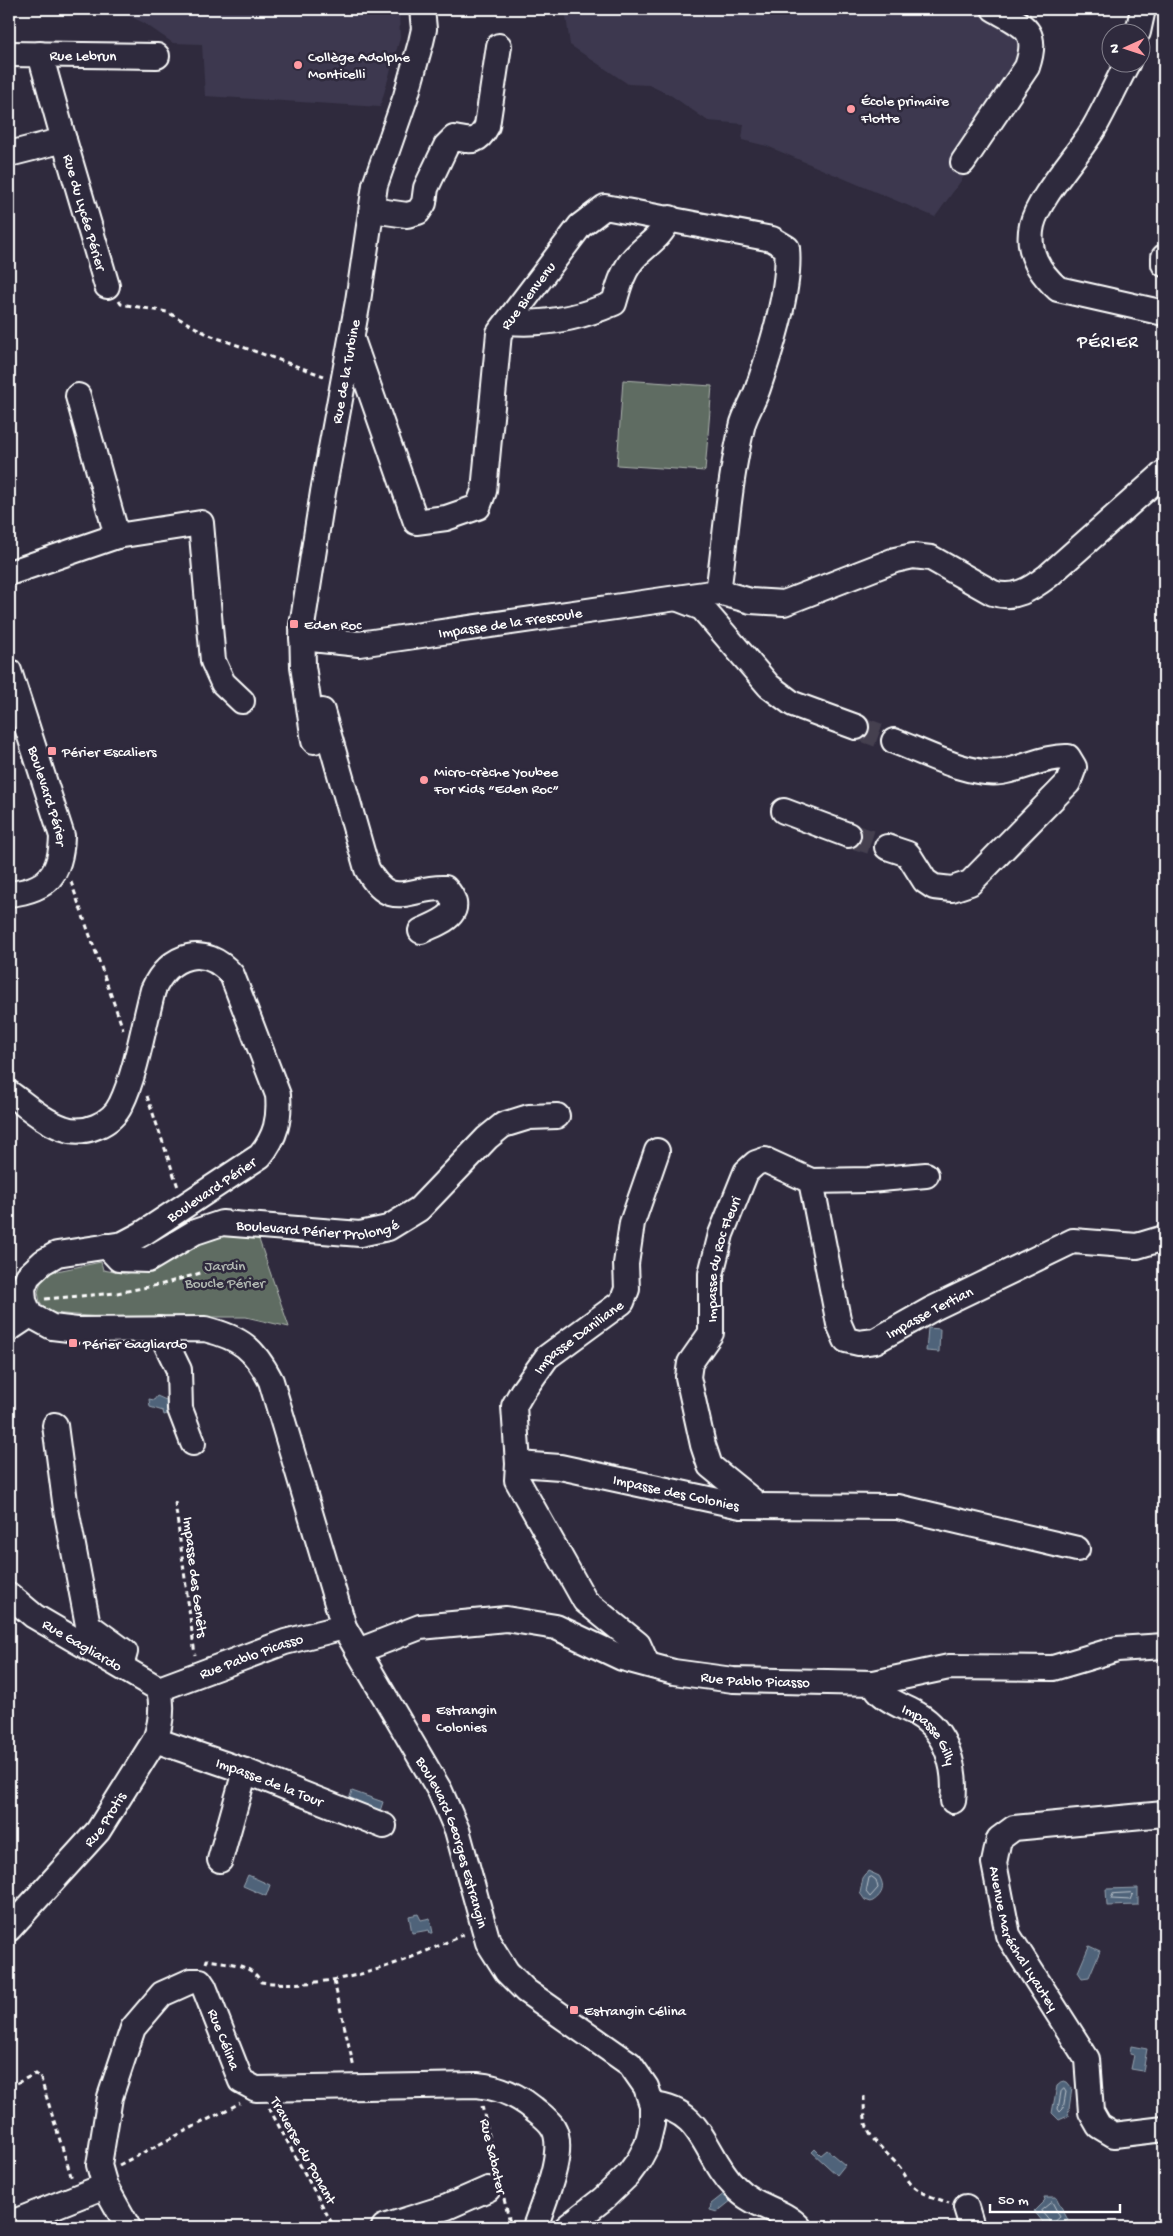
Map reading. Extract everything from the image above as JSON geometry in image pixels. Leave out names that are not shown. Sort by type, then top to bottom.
[{"type":"street","name":"Rue de la Turbine","points":[[314,742],[303,666],[302,638],[323,492],[352,339],[375,184],[406,96],[424,29],[422,9]]},
{"type":"street","points":[[962,162],[1028,67],[1032,53],[1033,43],[1022,26],[994,9]]},
{"type":"street","points":[[1140,22],[1143,9]]},
{"type":"street","points":[[372,210],[407,215],[418,212],[424,203],[426,188],[446,146],[454,138],[475,140],[482,137],[487,126],[499,46]]},
{"type":"street","name":"Rue Lebrun","points":[[9,54],[157,56]]},
{"type":"street","name":"Rue du Lycée Périer","points":[[40,54],[107,286]]},
{"type":"street","points":[[1123,72],[1094,128],[1045,199],[1032,224],[1031,248],[1035,263],[1045,277],[1058,289],[1164,313]]},
{"type":"street","name":"Rue du Lycée Périer","points":[[9,154],[64,140]]},
{"type":"street","name":"Rue Bienvenu","points":[[352,339],[416,522],[431,521],[478,506],[484,491],[499,333],[580,226],[605,207],[772,239],[788,248],[787,276],[758,389],[744,422],[736,463],[718,592]]},
{"type":"street","points":[[508,322],[532,324],[588,315],[614,303],[622,275],[638,254],[659,237],[670,218]]},
{"type":"street","points":[[1164,257],[1164,264]]},
{"type":"street","points":[[78,396],[117,536]]},
{"type":"street","points":[[718,592],[751,601],[784,603],[895,560],[913,556],[931,558],[993,593],[1001,596],[1016,595],[1034,587],[1048,576],[1164,473]]},
{"type":"street","points":[[9,573],[117,536],[200,523],[213,661],[223,683],[242,701]]},
{"type":"street","name":"Impasse de la Frescoule","points":[[302,638],[359,644],[718,592]]},
{"type":"street","points":[[674,598],[702,608],[769,686],[793,704],[856,727]]},
{"type":"street","points":[[303,666],[314,683],[367,869],[374,882],[386,891],[398,895],[412,894],[434,888],[445,888],[455,903],[454,911],[447,919],[421,931]]},
{"type":"street","name":"Boulevard Périer","points":[[9,671],[62,836],[60,861],[50,877],[40,887],[25,892],[9,894]]},
{"type":"street","points":[[887,847],[908,854],[925,881],[934,887],[952,889],[970,883],[986,870],[1068,783],[1074,767],[1068,757],[1057,756],[1009,770],[987,772],[968,769],[894,741]]},
{"type":"street","points":[[784,811],[848,834]]},
{"type":"street","name":"Boulevard Périer","points":[[9,1093],[50,1122],[64,1129],[92,1128],[104,1123],[121,1104],[153,990],[160,975],[171,964],[196,956],[213,958],[222,963],[232,975],[278,1095],[280,1115],[268,1146],[260,1156],[142,1234],[122,1244],[57,1254],[36,1266],[28,1276],[21,1297]]},
{"type":"street","name":"Boulevard Périer Prolongé","points":[[107,1246],[119,1259],[148,1260],[195,1232],[222,1223],[360,1234],[388,1228],[419,1209],[487,1138],[503,1125],[529,1117],[557,1116]]},
{"type":"street","name":"Impasse Daniliane","points":[[518,1464],[514,1406],[522,1392],[547,1357],[622,1302],[627,1289],[626,1264],[632,1223],[657,1151]]},
{"type":"street","name":"Impasse du Roc Fleuri","points":[[758,1505],[710,1466],[703,1446],[688,1377],[690,1363],[711,1333],[711,1274],[721,1234],[746,1172],[756,1163],[765,1160],[811,1181],[869,1180],[926,1175]]},
{"type":"street","name":"Impasse Tertian","points":[[811,1181],[839,1324],[846,1340],[859,1343],[875,1341],[932,1309],[1073,1241],[1136,1246],[1164,1238]]},
{"type":"street","points":[[9,1330],[21,1297],[52,1327],[77,1330],[159,1329],[173,1363],[179,1370],[180,1409],[193,1443]]},
{"type":"street","name":"Boulevard Georges Estrangin","points":[[159,1329],[206,1329],[224,1333],[242,1342],[260,1359],[271,1381],[344,1626],[407,1731],[440,1791],[459,1838],[482,1925],[497,1959],[526,1991],[630,2064],[646,2086],[652,2106],[652,2124],[647,2145],[628,2175],[603,2199],[567,2227]]},
{"type":"street","points":[[55,1425],[66,1509],[88,1625],[125,1652],[121,1666]]},
{"type":"street","points":[[518,1464],[517,1480],[585,1601],[638,1644],[647,1664]]},
{"type":"street","name":"Impasse des Colonies","points":[[518,1464],[560,1467],[741,1506],[898,1506],[1077,1550]]},
{"type":"street","name":"Rue Gagliardo","points":[[9,1595],[34,1616],[159,1689]]},
{"type":"street","name":"Rue Pablo Picasso","points":[[358,1651],[420,1626],[506,1619],[556,1627],[622,1658],[674,1672],[733,1680],[874,1683],[949,1667],[1053,1668],[1117,1650],[1164,1646]]},
{"type":"street","name":"Rue Pablo Picasso","points":[[159,1689],[284,1642],[344,1626]]},
{"type":"street","name":"Impasse Gilly","points":[[874,1683],[876,1688],[897,1704],[927,1720],[944,1742],[950,1757],[954,1789],[953,1801]]},
{"type":"street","name":"Rue Protis","points":[[9,1928],[98,1831],[155,1740],[160,1727],[161,1698],[159,1689]]},
{"type":"street","name":"Impasse de la Tour","points":[[155,1740],[244,1771],[384,1826]]},
{"type":"street","points":[[220,1860],[244,1771]]},
{"type":"street","name":"Avenue Maréchal Lyautey","points":[[1164,1814],[1014,1828],[999,1839],[994,1863],[1008,1935],[1087,2060],[1091,2112],[1099,2126],[1114,2135],[1164,2129]]},
{"type":"street","name":"Rue Célina","points":[[103,2180],[99,2165],[110,2097],[133,2028],[162,1994],[191,1981],[200,1981],[204,1986],[241,2081],[249,2086],[270,2090],[477,2085],[494,2087],[522,2099],[554,2128],[557,2143],[557,2157],[535,2227]]},
{"type":"street","points":[[652,2106],[676,2110],[693,2123],[733,2186],[762,2207],[790,2217],[799,2227]]},
{"type":"street","points":[[9,2224],[103,2180],[128,2227]]},
{"type":"street","name":"Rue Sabater","points":[[384,2227],[447,2207],[496,2185]]},
{"type":"path","points":[[107,286],[111,287],[121,304],[167,312],[208,335],[344,383]]},
{"type":"path","points":[[21,1297],[117,1293],[163,1284],[238,1262]]},
{"type":"path","name":"Impasse des Genêts","points":[[175,1502],[195,1654]]},
{"type":"path","points":[[207,1960],[242,1966],[257,1973],[261,1982],[280,1984],[334,1981],[383,1968],[460,1935]]},
{"type":"path","points":[[334,1981],[359,2088]]},
{"type":"path","points":[[9,2087],[35,2074],[40,2076],[73,2182]]},
{"type":"path","name":"Rue Sabater","points":[[477,2085],[496,2185],[511,2227]]},
{"type":"path","points":[[864,2096],[866,2128],[875,2144],[897,2163],[918,2190],[953,2204],[969,2217]]},
{"type":"path","points":[[103,2180],[241,2102]]},
{"type":"path","name":"Traverse du Ponant","points":[[266,2104],[334,2227]]},
{"type":"shaded area","name":"Collège Adolphe Monticelli","points":[[115,9],[399,9],[400,38],[380,107],[205,96],[202,44],[173,43],[144,23]]},
{"type":"shaded area","name":"École primaire Flotte","points":[[565,9],[1017,9],[1038,24],[1043,37],[1043,49],[1041,66],[1026,90],[935,217],[767,146],[742,140],[744,124],[708,121],[672,96],[649,85],[628,84],[570,45]]},
{"type":"green space","points":[[623,380],[712,386],[705,471],[617,465]]},
{"type":"green space","name":"Jardin Boucle Périer","points":[[256,1231],[289,1327],[246,1317],[99,1317],[53,1313],[40,1302],[38,1292],[42,1279],[52,1272],[101,1262],[103,1270],[126,1274],[151,1265],[198,1237]]},
{"type":"water","points":[[928,1328],[940,1329],[939,1352],[926,1351]]},
{"type":"water","points":[[157,1396],[166,1400],[172,1406],[171,1413],[164,1415],[163,1411],[150,1407],[149,1399],[154,1400]]},
{"type":"water","points":[[352,1791],[383,1802],[379,1814],[348,1802]]},
{"type":"water","points":[[868,1871],[879,1876],[882,1884],[882,1891],[871,1902],[865,1900],[860,1893],[863,1878]]},
{"type":"water","points":[[248,1875],[270,1885],[266,1896],[243,1886]]},
{"type":"water","points":[[1138,1888],[1138,1905],[1107,1906],[1106,1889]]},
{"type":"water","points":[[418,1914],[421,1920],[430,1918],[433,1933],[430,1933],[429,1930],[412,1933],[409,1916]]},
{"type":"water","points":[[1089,1946],[1100,1951],[1089,1977],[1082,1978],[1078,1972]]},
{"type":"water","points":[[1131,2046],[1147,2049],[1143,2071],[1131,2069],[1134,2055],[1130,2054]]},
{"type":"water","points":[[1063,2081],[1067,2082],[1072,2088],[1068,2116],[1059,2120],[1052,2113],[1057,2086]]},
{"type":"water","points":[[815,2149],[821,2155],[827,2150],[845,2165],[837,2175],[812,2152]]},
{"type":"water","points":[[725,2193],[732,2200],[717,2212],[710,2210],[711,2204]]},
{"type":"water","points":[[1044,2197],[1056,2197],[1068,2220],[1054,2227],[1047,2227],[1034,2211],[1045,2200]]},
{"type":"tunnel","points":[[856,727],[894,741]]},
{"type":"tunnel","points":[[848,835],[887,847]]},
{"type":"place","name":"Collège Adolphe Monticelli","points":[[298,65]]},
{"type":"place","name":"École primaire Flotte","points":[[851,109]]},
{"type":"place","name":"Eden Roc","points":[[294,624]]},
{"type":"place","name":"Périer Escaliers","points":[[52,751]]},
{"type":"place","name":"Micro-crèche Youbee For Kids “Eden Roc”","points":[[424,780]]},
{"type":"place","name":"Périer Gagliardo","points":[[73,1343]]},
{"type":"place","name":"Estrangin Colonies","points":[[426,1718]]},
{"type":"place","name":"Estrangin Célina","points":[[574,2010]]},
{"type":"district","name":"PÉRIER","points":[[1108,341]]}]
